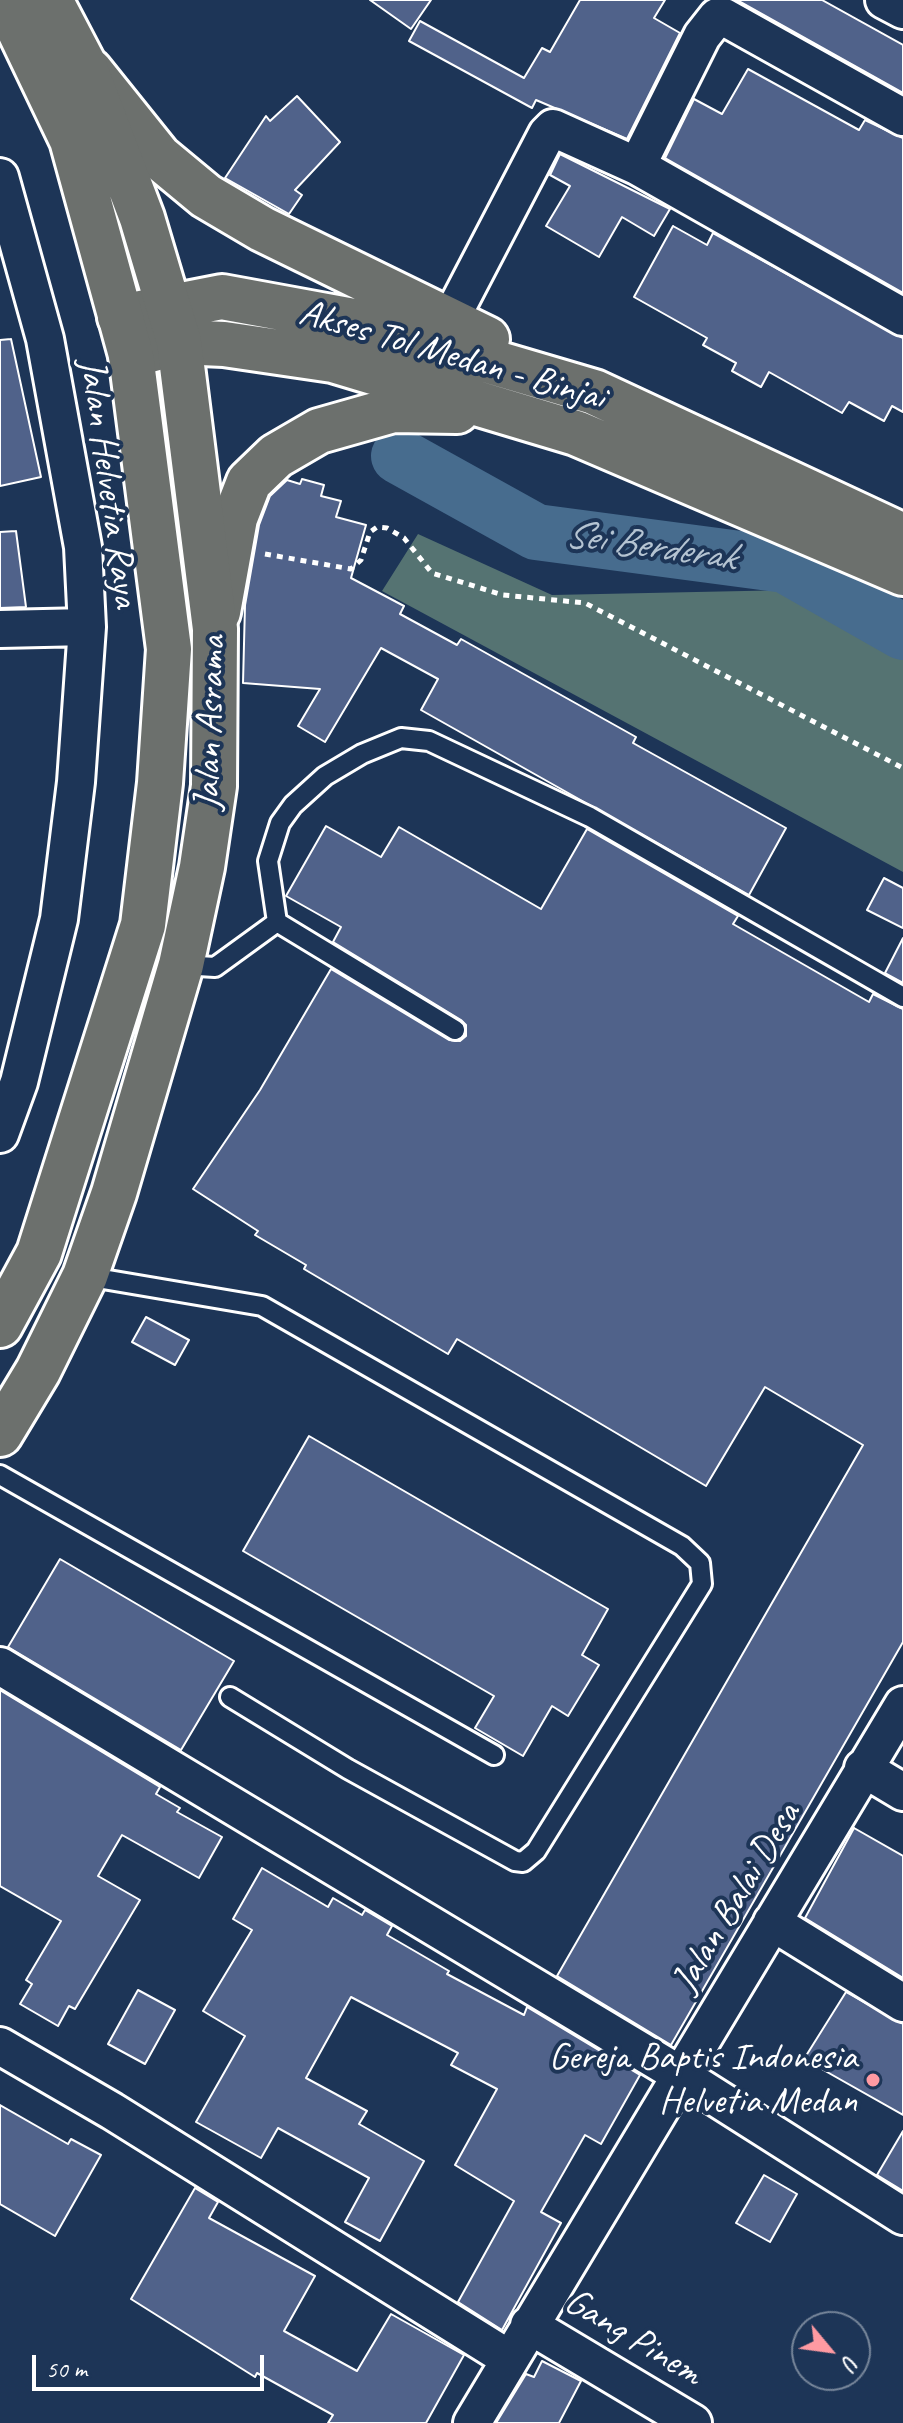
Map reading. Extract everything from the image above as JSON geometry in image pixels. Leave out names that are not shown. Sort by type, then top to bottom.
[{"type":"main road","name":"Jalan Asrama","points":[[0,1325],[39,1253],[143,925],[160,783],[169,649],[126,336],[72,140],[5,0]]},
{"type":"main road","name":"Jalan Asrama","points":[[0,1434],[38,1371],[85,1276],[114,1193],[181,965],[202,867],[214,786],[215,629],[174,324],[142,218],[83,63],[50,0]]},
{"type":"main road","points":[[83,63],[159,157],[206,196],[262,229],[450,320],[569,382]]},
{"type":"main road","name":"Akses Tol Medan - Binjai","points":[[126,336],[174,324],[222,297],[339,318],[569,382],[903,536]]},
{"type":"main road","name":"Akses Tol Medan - Binjai","points":[[174,324],[224,344],[333,360],[512,411],[576,433],[903,573]]},
{"type":"main road","points":[[215,629],[235,518],[249,482],[276,456],[319,431],[393,410],[512,411]]},
{"type":"street","points":[[884,0],[903,10]]},
{"type":"street","points":[[637,166],[702,36],[717,17],[724,17],[903,117]]},
{"type":"street","points":[[450,320],[547,134],[553,128],[637,166],[903,317]]},
{"type":"street","name":"Jalan Helvetia Raya","points":[[0,177],[45,339],[83,547],[87,627],[76,782],[59,919],[19,1082],[0,1134]]},
{"type":"street","points":[[0,629],[87,627]]},
{"type":"street","points":[[0,1666],[679,2074],[903,2216]]},
{"type":"street","name":"Jalan Balai Desa","points":[[472,2423],[508,2358],[903,1705]]},
{"type":"street","points":[[863,1768],[903,1792]]},
{"type":"street","points":[[772,1922],[903,2003]]},
{"type":"street","points":[[0,2046],[112,2111],[508,2358]]},
{"type":"street","name":"Gang Pinem","points":[[529,2325],[693,2423]]},
{"type":"lane","points":[[277,922],[268,861],[280,823],[293,805],[325,776],[362,754],[401,738],[429,741],[590,817],[903,997]]},
{"type":"lane","points":[[181,965],[215,967],[277,922]]},
{"type":"lane","points":[[277,922],[455,1030]]},
{"type":"lane","points":[[85,1276],[262,1306],[682,1546],[700,1563],[702,1584],[536,1851],[523,1862],[515,1861],[348,1769],[230,1697]]},
{"type":"lane","points":[[0,1475],[494,1755]]},
{"type":"path","points":[[229,548],[351,569],[361,560],[370,532],[377,527],[387,528],[404,538],[432,573],[503,595],[585,603],[903,768]]},
{"type":"green space","points":[[418,534],[552,595],[792,590],[903,654],[903,872],[382,591]]},
{"type":"building","points":[[370,0],[431,0],[411,29]]},
{"type":"building","points":[[580,0],[665,0],[654,18],[680,33],[627,139],[536,100],[532,108],[409,41],[420,21],[524,78],[542,48],[550,52]]},
{"type":"building","points":[[737,0],[822,0],[903,45],[903,93]]},
{"type":"building","points":[[748,69],[859,130],[865,120],[903,138],[903,293],[665,158],[694,99],[722,114]]},
{"type":"building","points":[[297,96],[340,142],[295,190],[302,195],[289,214],[225,178],[266,116],[270,121]]},
{"type":"building","points":[[560,154],[670,209],[654,236],[622,217],[599,257],[546,226],[570,186],[550,175]]},
{"type":"building","points":[[673,226],[707,245],[713,233],[903,338],[903,412],[892,406],[884,421],[849,402],[842,413],[769,372],[761,387],[732,371],[736,363],[703,345],[707,338],[634,297]]},
{"type":"building","points":[[11,339],[41,477],[0,486],[0,340]]},
{"type":"building","points":[[302,479],[324,485],[321,496],[341,501],[336,517],[366,525],[351,578],[404,606],[400,614],[457,645],[461,639],[636,737],[633,743],[786,828],[749,895],[421,710],[438,679],[381,648],[325,742],[298,726],[320,689],[243,683],[245,605],[259,525],[270,496],[287,480],[300,484]]},
{"type":"building","points":[[16,531],[26,607],[0,608],[0,532]]},
{"type":"building","points":[[326,826],[381,857],[399,827],[541,909],[587,829],[738,916],[733,924],[869,1002],[873,994],[903,1009],[903,1642],[671,2045],[557,1976],[863,1445],[765,1387],[706,1486],[457,1339],[448,1354],[304,1269],[306,1265],[255,1235],[258,1231],[193,1189],[260,1090],[331,969],[449,1040],[460,1041],[466,1036],[466,1025],[461,1020],[333,942],[341,927],[286,896]]},
{"type":"building","points":[[884,878],[903,888],[903,928],[867,910]]},
{"type":"building","points":[[903,938],[903,983],[885,973]]},
{"type":"building","points":[[146,1317],[189,1340],[175,1365],[132,1342]]},
{"type":"building","points":[[309,1436],[608,1609],[582,1655],[599,1665],[568,1716],[552,1706],[523,1756],[475,1728],[494,1696],[243,1551]]},
{"type":"building","points":[[60,1559],[234,1661],[181,1750],[8,1647]]},
{"type":"building","points":[[0,1690],[160,1787],[156,1794],[180,1808],[177,1812],[222,1837],[199,1878],[122,1835],[98,1876],[140,1900],[75,2009],[69,2006],[58,2026],[20,2004],[32,1984],[26,1980],[61,1921],[0,1886]]},
{"type":"building","points":[[854,1828],[903,1856],[903,1978],[805,1918]]},
{"type":"building","points":[[262,1868],[328,1907],[333,1898],[362,1915],[365,1910],[392,1926],[387,1935],[449,1971],[447,1974],[524,2015],[527,2007],[640,2075],[601,2144],[585,2135],[541,2212],[561,2223],[502,2330],[458,2302],[514,2201],[455,2165],[497,2089],[451,2065],[458,2053],[351,1997],[306,2078],[367,2111],[359,2124],[424,2161],[380,2241],[345,2222],[369,2178],[278,2128],[261,2158],[196,2122],[245,2036],[203,2011],[252,1930],[233,1919]]},
{"type":"building","points":[[138,1990],[175,2010],[145,2064],[108,2044]]},
{"type":"building","name":"Gereja Baptis Indonesia Helvetia Medan","points":[[846,1992],[903,2024],[903,2115],[804,2059]]},
{"type":"building","points":[[0,2105],[68,2144],[71,2139],[101,2155],[55,2236],[0,2204]]},
{"type":"building","points":[[903,2131],[903,2191],[877,2175]]},
{"type":"building","points":[[764,2175],[797,2194],[770,2242],[736,2223]]},
{"type":"building","points":[[195,2188],[218,2202],[209,2218],[315,2276],[284,2331],[357,2371],[391,2314],[464,2355],[426,2423],[328,2423],[333,2415],[257,2373],[255,2377],[131,2299]]},
{"type":"building","points":[[542,2361],[581,2381],[559,2423],[496,2423],[526,2374],[534,2377]]},
{"type":"waterway","name":"Sei Berderak","points":[[399,456],[536,532],[785,565],[903,632]]},
{"type":"place","name":"Gereja Baptis Indonesia Helvetia Medan","points":[[873,2080]]}]
